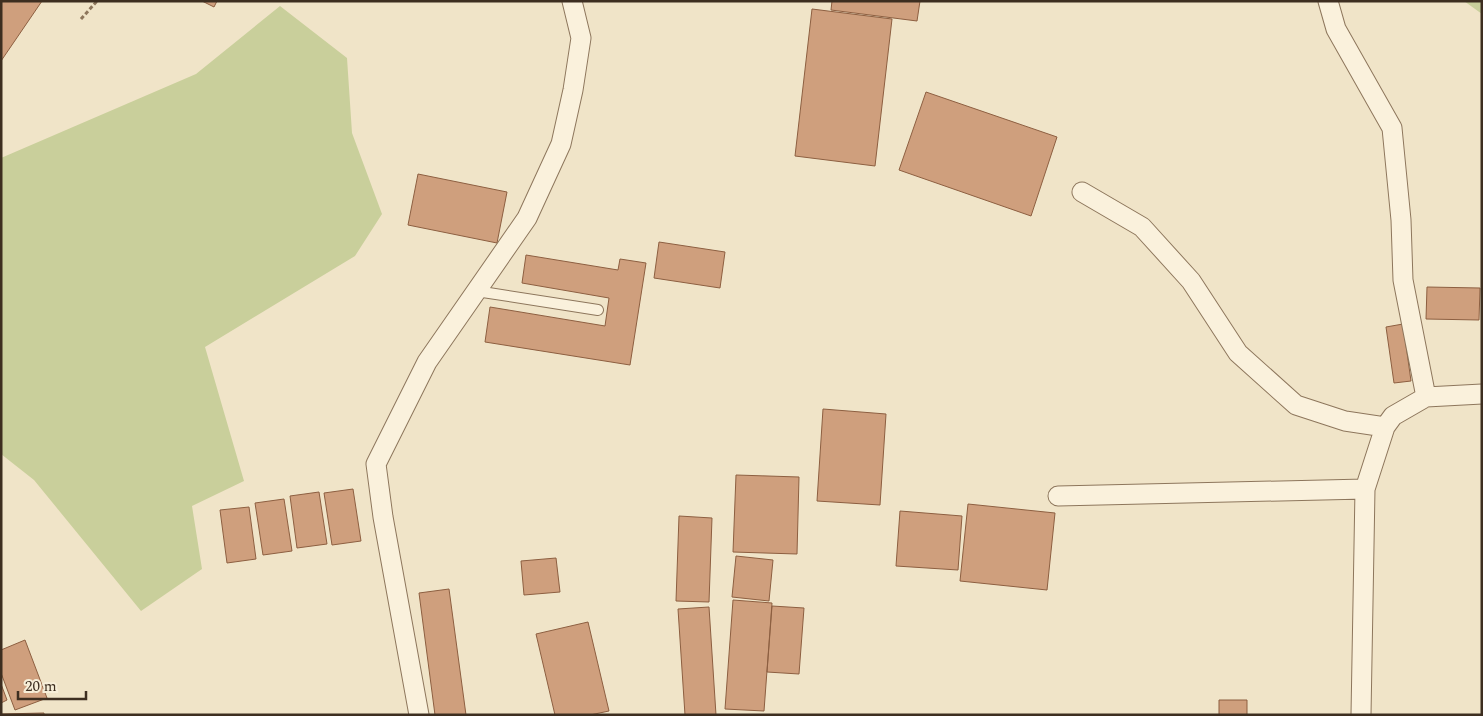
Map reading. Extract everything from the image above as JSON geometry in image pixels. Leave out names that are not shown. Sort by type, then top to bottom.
[{"type":"street","points":[[419,715],[383,517],[376,464],[427,362],[527,218],[560,144],[573,90],[581,38],[572,1]]},
{"type":"street","points":[[1328,1],[1336,29],[1392,128],[1401,220],[1404,280],[1426,397]]},
{"type":"street","points":[[1082,192],[1142,227],[1191,281],[1238,353],[1296,405],[1345,421],[1384,427]]},
{"type":"street","points":[[1361,715],[1366,489],[1384,427],[1393,416],[1426,397],[1482,394]]},
{"type":"street","points":[[1058,496],[1366,489]]},
{"type":"lane","points":[[476,291],[598,310]]},
{"type":"path","points":[[81,19],[97,1]]},
{"type":"green space","points":[[1464,1],[1482,1],[1482,14]]},
{"type":"green space","points":[[280,6],[347,58],[352,133],[382,214],[355,256],[205,347],[244,481],[192,506],[202,569],[141,611],[34,480],[1,454],[1,158],[196,74]]},
{"type":"building","points":[[1,1],[42,1],[1,61]]},
{"type":"building","points":[[202,1],[217,1],[214,7]]},
{"type":"building","points":[[832,1],[920,1],[917,21],[831,10]]},
{"type":"building","points":[[812,9],[892,19],[875,166],[795,156]]},
{"type":"building","points":[[926,92],[1057,137],[1031,216],[899,170]]},
{"type":"building","points":[[418,174],[507,192],[497,243],[408,225]]},
{"type":"building","points":[[659,242],[725,252],[720,288],[654,278]]},
{"type":"building","points":[[526,255],[618,270],[620,259],[646,263],[630,365],[485,342],[490,307],[605,326],[609,298],[522,283]]},
{"type":"building","points":[[1427,287],[1480,288],[1479,320],[1426,319]]},
{"type":"building","points":[[1403,324],[1411,381],[1394,383],[1386,327]]},
{"type":"building","points":[[823,409],[886,414],[880,505],[817,501]]},
{"type":"building","points":[[736,475],[799,477],[797,554],[733,552]]},
{"type":"building","points":[[353,489],[361,541],[332,545],[324,493]]},
{"type":"building","points":[[319,492],[327,544],[297,548],[290,496]]},
{"type":"building","points":[[284,499],[292,551],[263,555],[255,503]]},
{"type":"building","points":[[968,504],[1055,513],[1047,590],[960,581]]},
{"type":"building","points":[[249,507],[256,559],[227,563],[220,510]]},
{"type":"building","points":[[900,511],[962,516],[958,570],[896,566]]},
{"type":"building","points":[[679,516],[712,518],[709,602],[676,601]]},
{"type":"building","points":[[736,556],[773,560],[769,601],[732,597]]},
{"type":"building","points":[[556,558],[560,592],[524,595],[521,561]]},
{"type":"building","points":[[449,589],[466,715],[435,715],[419,593]]},
{"type":"building","points":[[733,600],[772,603],[764,711],[725,709]]},
{"type":"building","points":[[772,606],[804,608],[799,674],[767,672]]},
{"type":"building","points":[[709,607],[716,715],[685,715],[678,609]]},
{"type":"building","points":[[588,622],[609,711],[590,715],[555,715],[536,634]]},
{"type":"building","points":[[25,640],[47,698],[15,710],[1,673],[1,650]]},
{"type":"building","points":[[1,684],[7,700],[1,703]]},
{"type":"building","points":[[1219,700],[1247,700],[1247,715],[1219,715]]},
{"type":"building","points":[[44,713],[44,715],[1,715],[1,714]]}]
